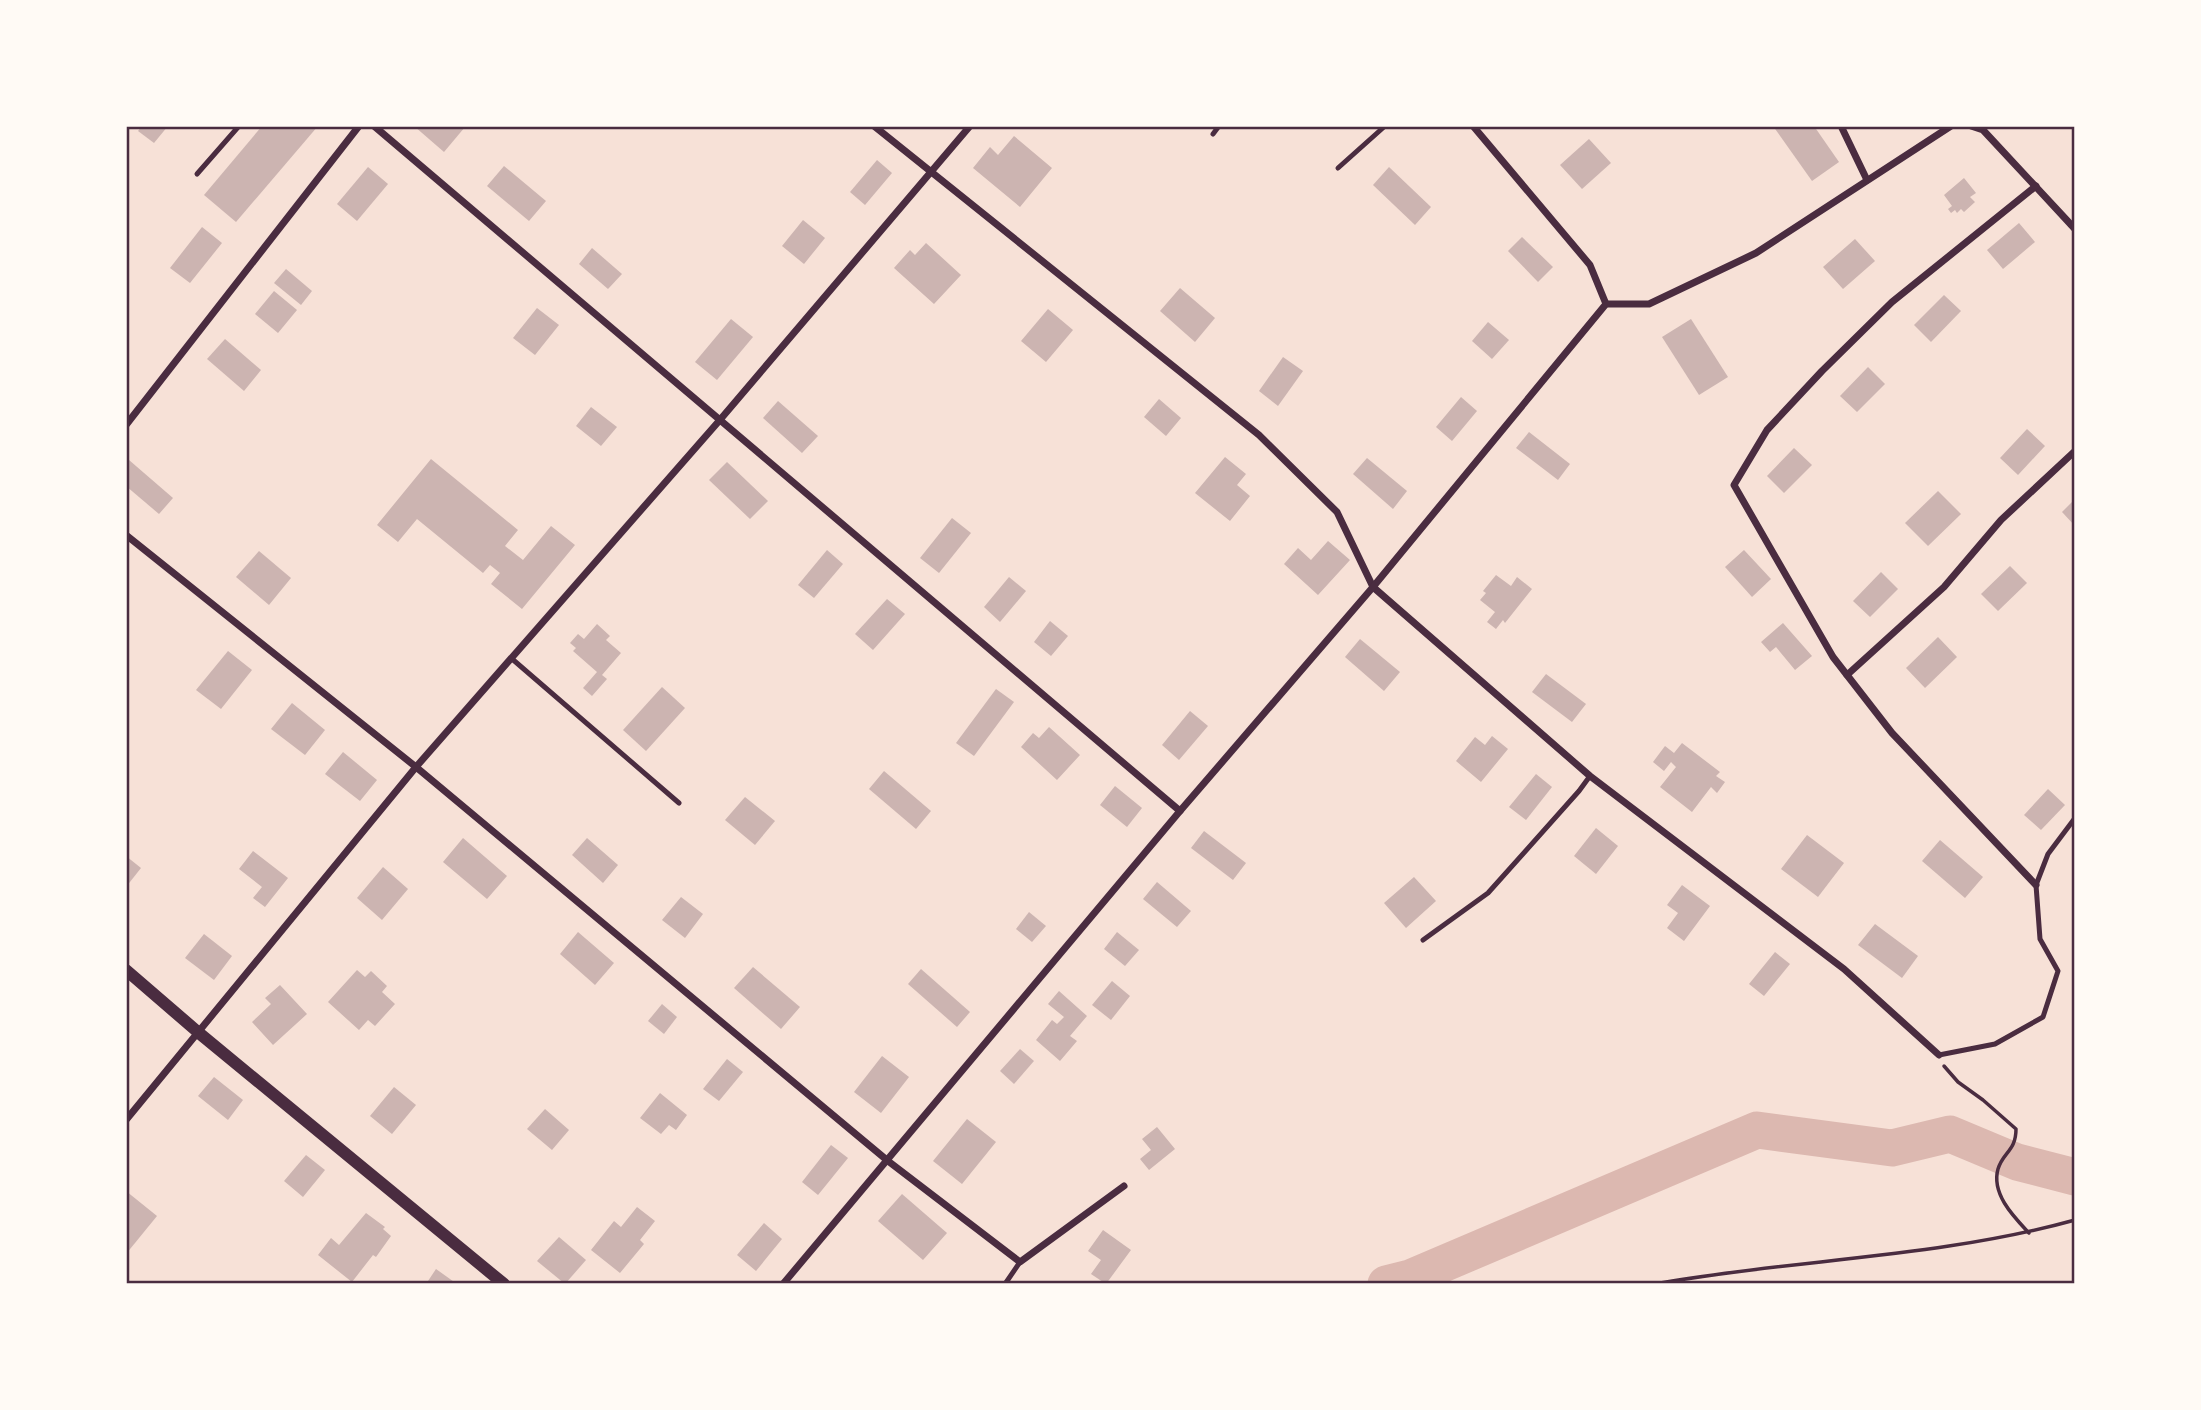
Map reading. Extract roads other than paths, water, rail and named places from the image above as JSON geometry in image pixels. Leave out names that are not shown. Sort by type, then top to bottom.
[{"type":"street","points":[[126,425],[359,126]]},
{"type":"street","points":[[374,126],[1180,811]]},
{"type":"street","points":[[874,126],[1259,435],[1337,512],[1373,587],[1590,776],[1844,968],[1939,1055]]},
{"type":"street","points":[[126,1120],[416,767],[719,421],[970,126]]},
{"type":"street","points":[[1473,126],[1590,265],[1606,304]]},
{"type":"street","points":[[1841,126],[1867,180]]},
{"type":"street","points":[[1606,304],[1650,304],[1756,253],[1951,126]]},
{"type":"street","points":[[1971,126],[1983,130],[2075,229]]},
{"type":"street","points":[[2036,186],[1892,302],[1822,371],[1767,430],[1734,485],[1833,657],[1892,733],[2036,885]]},
{"type":"street","points":[[783,1284],[1180,811],[1373,587],[1606,304]]},
{"type":"street","points":[[1847,675],[1944,587],[2001,520],[2075,452]]},
{"type":"street","points":[[126,535],[416,767],[888,1161],[1020,1262],[1125,1186]]},
{"type":"street","points":[[126,970],[198,1033],[505,1284]]},
{"type":"lane","points":[[197,174],[239,126]]},
{"type":"lane","points":[[1213,134],[1219,126]]},
{"type":"lane","points":[[1338,169],[1385,126]]},
{"type":"lane","points":[[511,658],[679,803]]},
{"type":"lane","points":[[1423,940],[1488,893],[1590,776]]},
{"type":"lane","points":[[1939,1055],[1994,1044],[2043,1017],[2058,971],[2040,939],[2036,885],[2048,854],[2075,818]]},
{"type":"lane","points":[[1005,1284],[1020,1262]]},
{"type":"waterway","points":[[1386,1284],[1410,1278],[1757,1130],[1892,1148],[1950,1134],[2017,1162],[2075,1177]]}]
